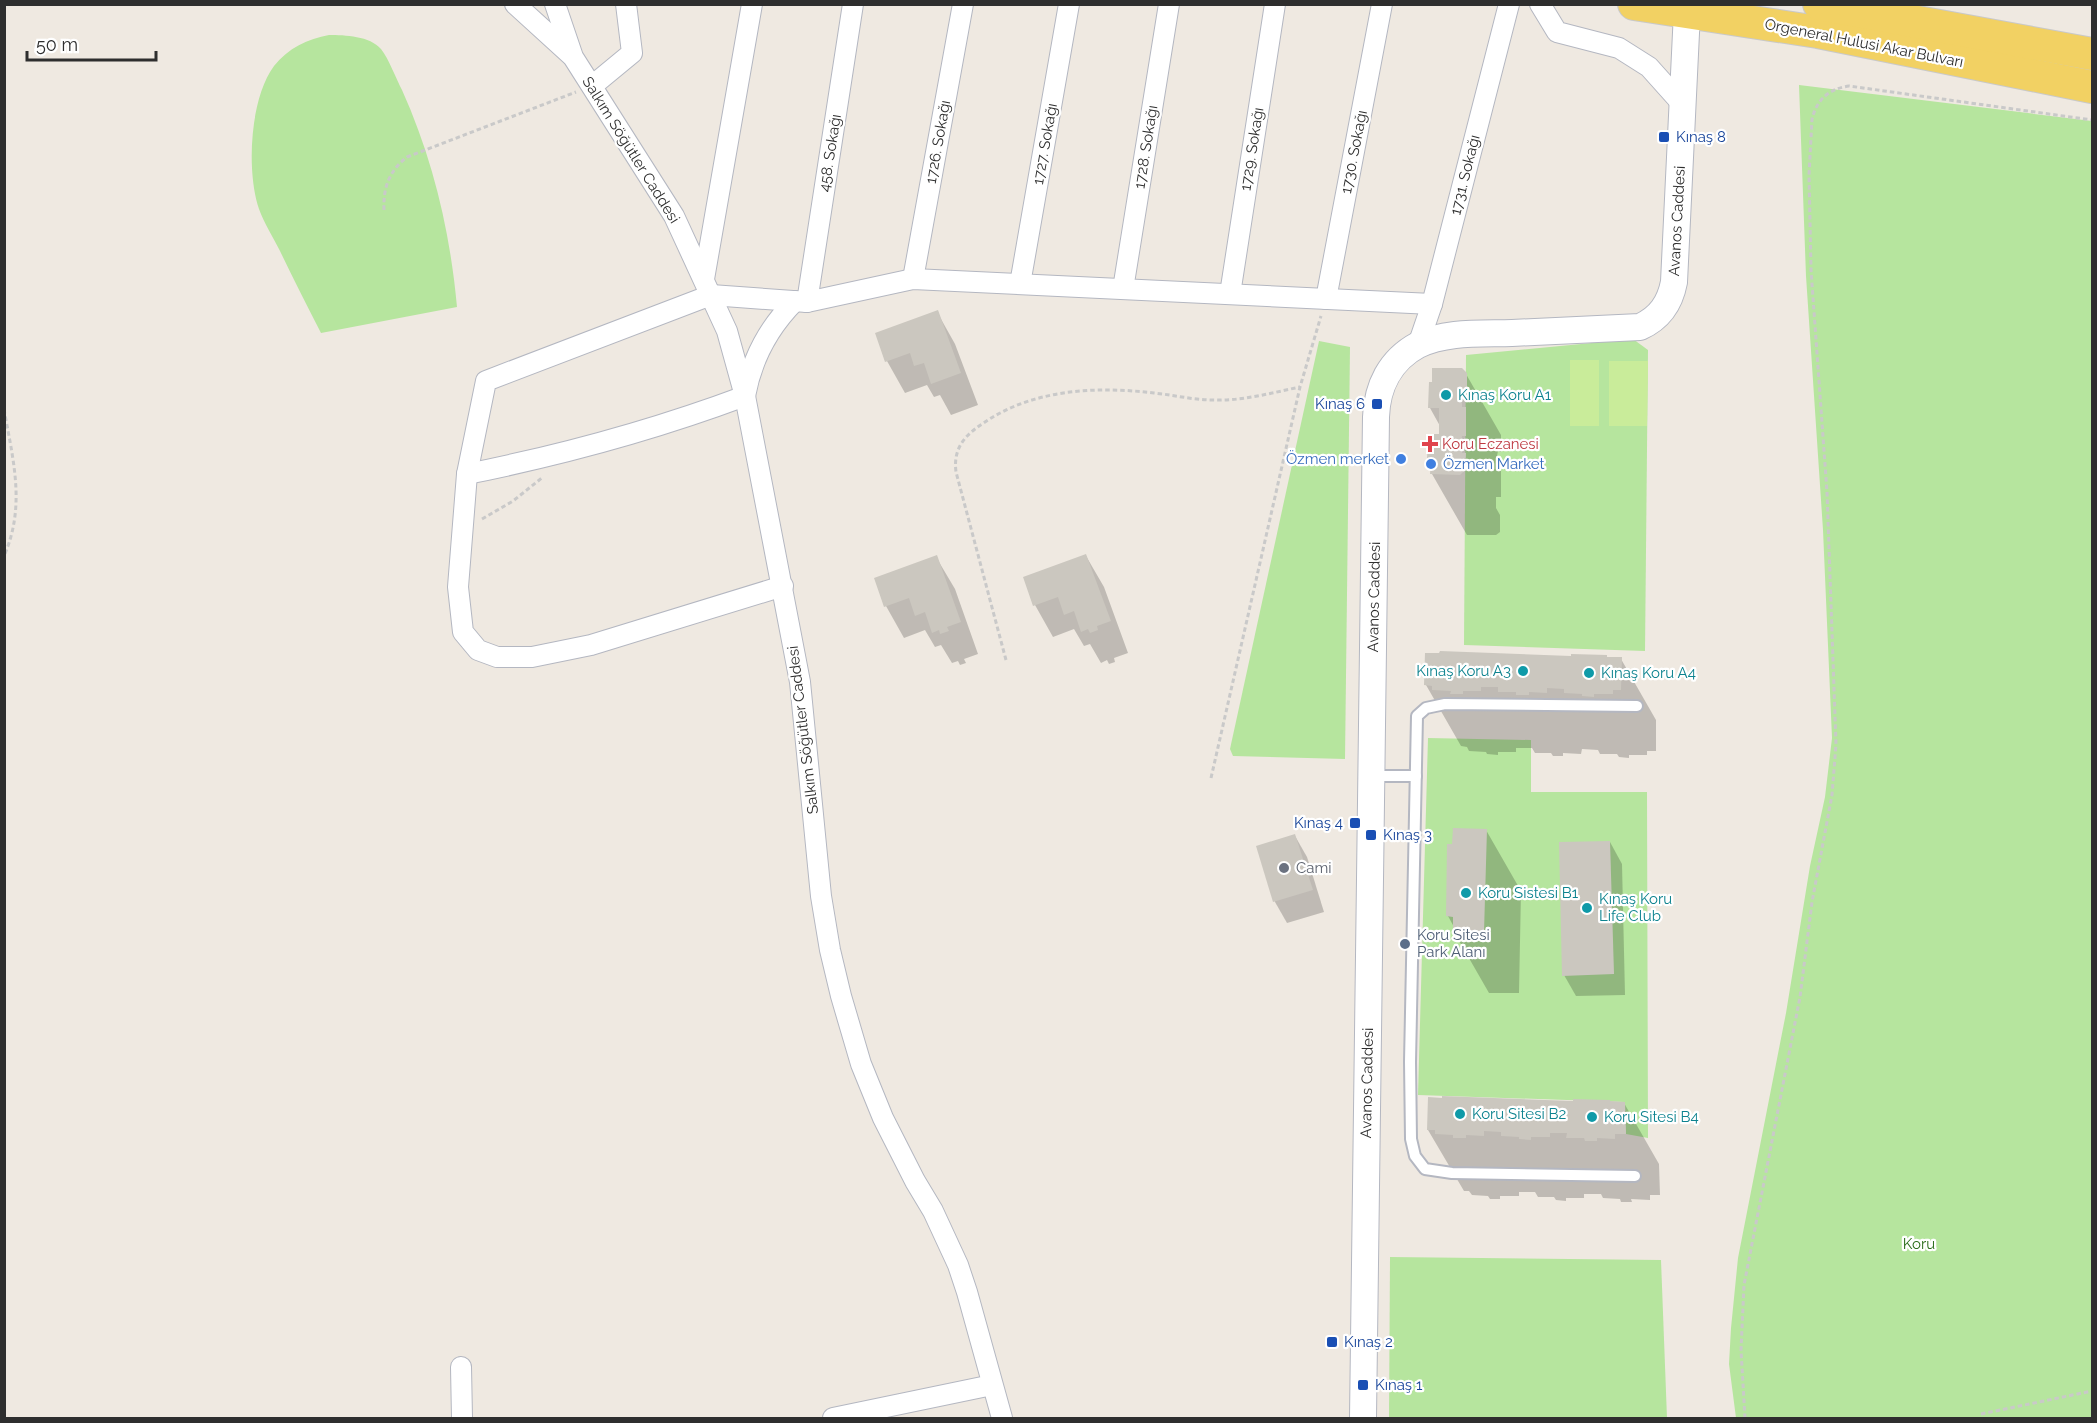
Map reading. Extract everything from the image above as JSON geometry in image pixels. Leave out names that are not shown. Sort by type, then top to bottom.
[{"type":"main road","name":"Orgeneral Hulusi Akar Bulvarı","points":[[1634,4],[1818,32],[2092,87]]},
{"type":"main road","name":"Orgeneral Hulusi Akar Bulvarı","points":[[1819,4],[2092,54]]},
{"type":"street","name":"Salkım Söğütler Caddesi","points":[[515,4],[573,57],[592,86],[674,216],[728,331],[745,396],[800,682],[821,896],[841,996],[861,1064],[883,1118],[909,1171],[933,1211],[958,1265],[1002,1419]]},
{"type":"street","name":"Salkım Söğütler Caddesi","points":[[555,4],[573,57]]},
{"type":"street","points":[[592,86],[632,53],[626,4]]},
{"type":"street","points":[[707,287],[752,4]]},
{"type":"street","name":"458. Sokağı","points":[[801,301],[853,4]]},
{"type":"street","name":"1726. Sokağı","points":[[913,279],[963,4]]},
{"type":"street","name":"1727. Sokağı","points":[[1020,284],[1069,4]]},
{"type":"street","name":"1728. Sokağı","points":[[1123,289],[1169,4]]},
{"type":"street","name":"1729. Sokağı","points":[[1230,294],[1275,4]]},
{"type":"street","name":"1730. Sokağı","points":[[1326,299],[1382,4]]},
{"type":"street","name":"1731. Sokağı","points":[[1418,345],[1432,304],[1509,4]]},
{"type":"street","points":[[1540,4],[1557,32],[1619,48],[1649,67],[1683,105]]},
{"type":"street","name":"Avanos Caddesi","points":[[1363,1419],[1377,404],[1391,369],[1418,345],[1461,335],[1641,327],[1655,319],[1668,303],[1674,282],[1687,12]]},
{"type":"street","points":[[783,586],[591,645],[525,657],[497,657],[478,650],[464,632],[458,587],[467,474],[486,381],[707,287],[801,301],[913,279],[1432,304]]},
{"type":"street","points":[[467,474],[568,452],[647,430],[745,396],[749,377],[762,342],[772,327],[801,301]]},
{"type":"street","points":[[460,1367],[462,1419]]},
{"type":"street","points":[[833,1419],[992,1385]]},
{"type":"lane","points":[[1635,1176],[1452,1173],[1425,1169],[1415,1156],[1412,1138],[1410,1062],[1417,716],[1426,708],[1445,704],[1637,706]]},
{"type":"lane","points":[[1372,776],[1416,776]]},
{"type":"path","points":[[384,210],[388,181],[396,167],[407,158],[592,86]]},
{"type":"path","points":[[1745,1419],[1741,1350],[1744,1285],[1800,997],[1812,902],[1832,795],[1836,744],[1827,492],[1811,270],[1809,175],[1814,110],[1831,90],[1849,86],[2092,120]]},
{"type":"path","points":[[1210,778],[1300,387],[1326,299]]},
{"type":"path","points":[[1006,660],[956,472],[956,454],[965,436],[1003,411],[1028,401],[1059,393],[1082,390],[1134,390],[1213,400],[1256,397],[1300,387]]},
{"type":"path","points":[[4,409],[17,487],[17,506],[15,525],[4,556]]},
{"type":"path","points":[[463,527],[513,501],[539,481],[568,452]]},
{"type":"path","points":[[1981,1414],[2092,1391]]},
{"type":"green space","points":[[329,35],[350,36],[370,41],[381,49],[387,58],[413,116],[431,169],[445,223],[457,307],[321,333],[263,220],[252,175],[255,115],[260,96],[274,66],[286,54],[306,42]]},
{"type":"green space","name":"Koru","points":[[1799,85],[2092,121],[2092,1418],[1736,1418],[1729,1364],[1738,1258],[1786,1013],[1810,866],[1825,797],[1832,738],[1823,530],[1806,276]]},
{"type":"green space","points":[[1633,339],[1648,350],[1645,651],[1464,645],[1466,355]]},
{"type":"green space","points":[[1319,341],[1350,347],[1345,759],[1233,756],[1230,749]]},
{"type":"green space","points":[[1570,360],[1599,360],[1599,426],[1570,426]]},
{"type":"green space","points":[[1609,361],[1648,361],[1647,426],[1609,426]]},
{"type":"green space","points":[[1428,738],[1531,740],[1531,792],[1647,792],[1648,1138],[1626,1134],[1624,1102],[1418,1095]]},
{"type":"green space","points":[[1390,1257],[1661,1260],[1667,1418],[1389,1418]]},
{"type":"building","points":[[938,310],[961,373],[931,384],[924,363],[914,366],[910,353],[885,362],[875,333]]},
{"type":"building","points":[[1432,368],[1462,368],[1467,373],[1467,391],[1463,391],[1462,399],[1462,407],[1466,407],[1466,436],[1462,436],[1461,444],[1462,453],[1466,453],[1465,470],[1460,475],[1430,474],[1431,460],[1427,460],[1428,434],[1439,434],[1439,408],[1428,408]]},
{"type":"building","points":[[1086,554],[1111,621],[1097,626],[1098,630],[1090,633],[1088,629],[1081,632],[1074,611],[1064,615],[1058,597],[1033,606],[1023,577]]},
{"type":"building","points":[[937,555],[961,622],[947,627],[949,631],[940,634],[939,630],[932,633],[925,612],[915,616],[909,598],[884,607],[874,578]]},
{"type":"building","points":[[1440,651],[1622,657],[1621,690],[1613,690],[1613,694],[1594,694],[1594,697],[1564,693],[1564,689],[1547,688],[1547,693],[1529,692],[1529,695],[1498,692],[1498,687],[1481,687],[1481,691],[1450,694],[1451,691],[1432,690],[1432,686],[1424,685],[1425,653],[1439,653]]},
{"type":"building","name":"Koru Sistesi B1","points":[[1453,828],[1487,829],[1484,932],[1453,932],[1453,917],[1446,916],[1447,844],[1452,844]]},
{"type":"building","name":"Cami","points":[[1295,834],[1313,890],[1273,902],[1256,846]]},
{"type":"building","name":"Kınaş Koru Life Club","points":[[1610,841],[1614,974],[1562,976],[1559,842]]},
{"type":"building","points":[[1442,1096],[1625,1102],[1626,1134],[1615,1134],[1615,1139],[1597,1138],[1597,1141],[1566,1138],[1567,1133],[1550,1133],[1550,1137],[1531,1137],[1531,1140],[1501,1136],[1501,1132],[1484,1131],[1484,1136],[1466,1135],[1466,1138],[1453,1138],[1453,1135],[1435,1134],[1435,1130],[1427,1130],[1428,1097],[1442,1098]]},
{"type":"place","name":"Kınaş 8","points":[[1664,137]]},
{"type":"place","name":"Kınaş Koru A1","points":[[1446,395]]},
{"type":"place","name":"Kınaş 6","points":[[1377,404]]},
{"type":"place","name":"Koru Eczanesi","points":[[1430,444]]},
{"type":"place","name":"Özmen merket","points":[[1401,459]]},
{"type":"place","name":"Özmen Market","points":[[1431,464]]},
{"type":"place","name":"Kınaş Koru A3","points":[[1523,671]]},
{"type":"place","name":"Kınaş Koru A4","points":[[1589,673]]},
{"type":"place","name":"Kınaş 4","points":[[1355,823]]},
{"type":"place","name":"Kınaş 3","points":[[1371,835]]},
{"type":"place","name":"Cami","points":[[1284,868]]},
{"type":"place","name":"Koru Sistesi B1","points":[[1466,893]]},
{"type":"place","name":"Kınaş Koru Life Club","points":[[1587,908]]},
{"type":"place","name":"Koru Sitesi Park Alanı","points":[[1405,944]]},
{"type":"place","name":"Koru Sitesi B2","points":[[1460,1114]]},
{"type":"place","name":"Koru Sitesi B4","points":[[1592,1117]]},
{"type":"place","name":"Kınaş 2","points":[[1332,1342]]},
{"type":"place","name":"Kınaş 1","points":[[1363,1385]]}]
